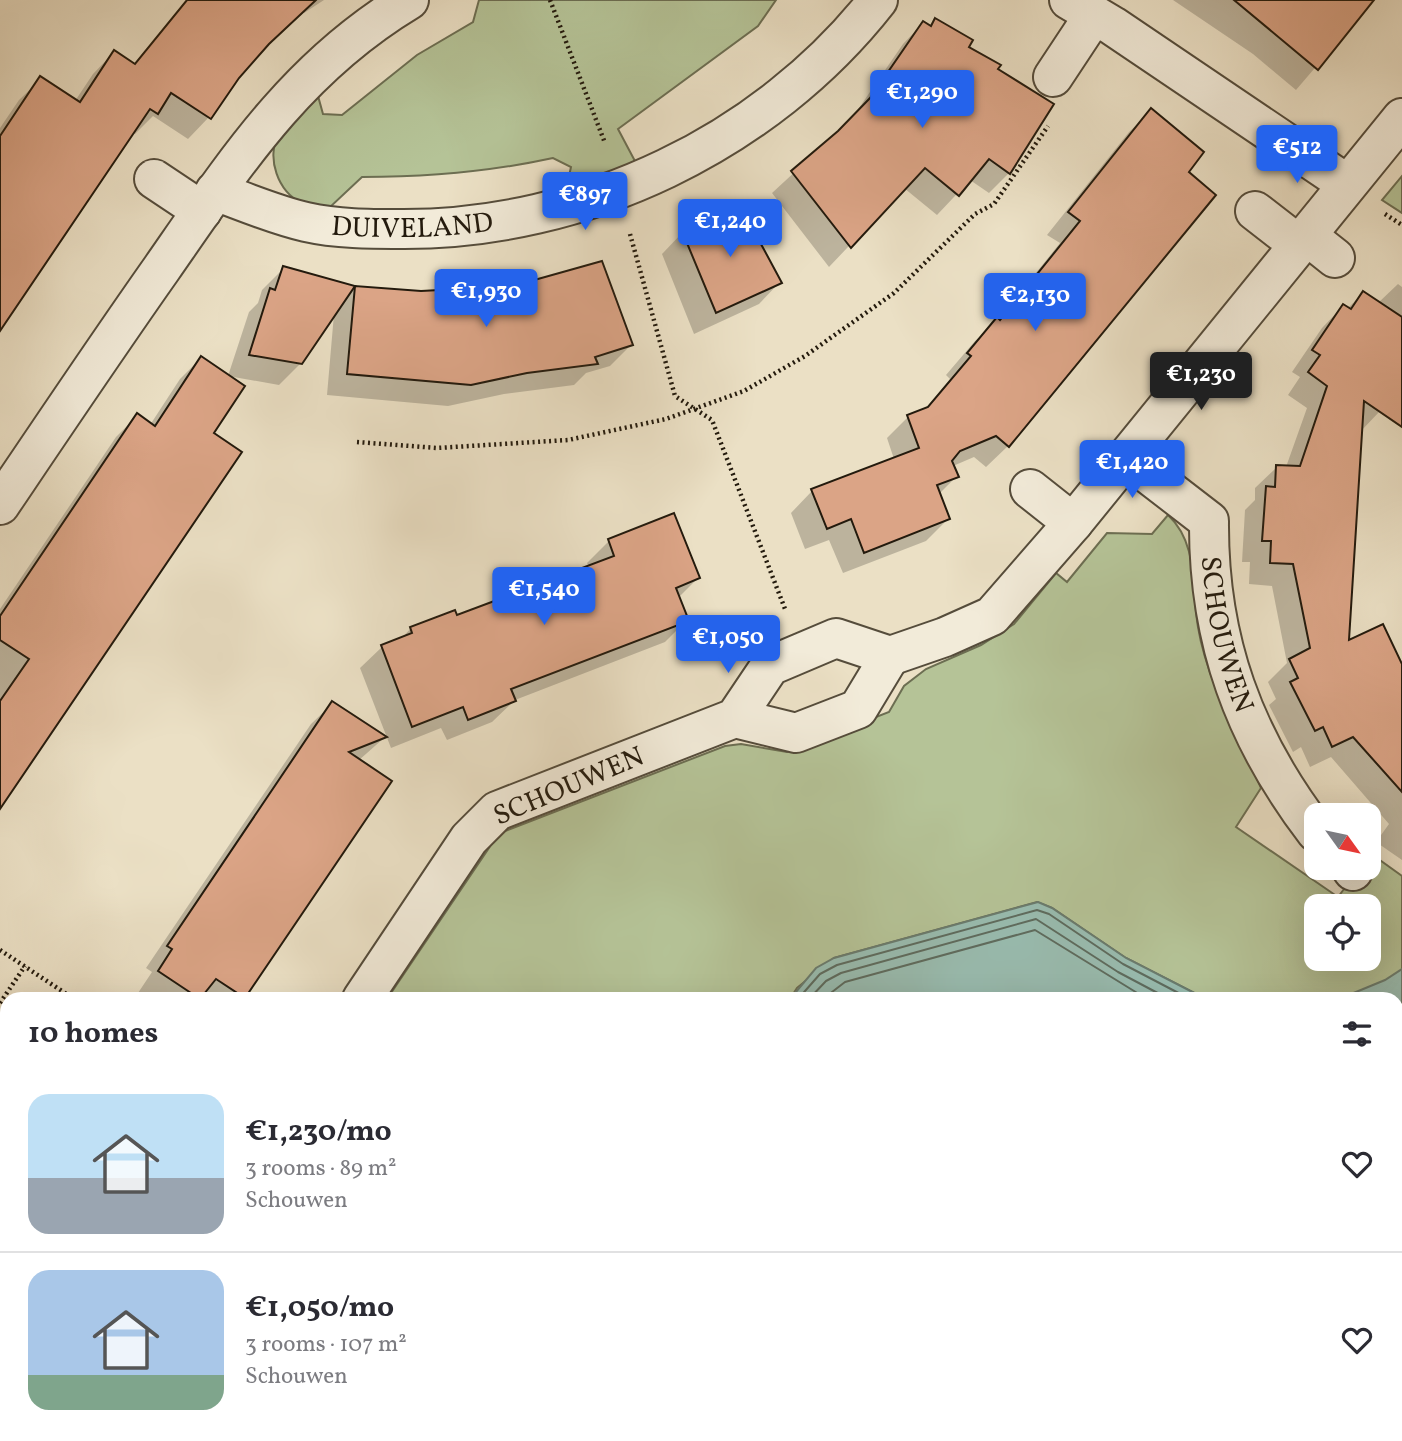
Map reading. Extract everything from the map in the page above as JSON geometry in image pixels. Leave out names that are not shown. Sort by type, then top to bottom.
[{"type":"street","points":[[0,505],[209,201],[272,115],[293,92],[352,40],[409,0]]},
{"type":"street","name":"DUIVELAND","points":[[154,179],[209,201],[307,222],[363,228],[463,226],[564,207],[646,178],[718,141],[757,116],[829,56],[878,0]]},
{"type":"street","points":[[1053,77],[1081,8],[1347,184]]},
{"type":"street","points":[[890,656],[858,709],[796,733],[735,718],[770,666],[836,638],[890,656],[946,637],[992,616],[1073,523],[1402,118]]},
{"type":"street","points":[[1255,211],[1335,258]]},
{"type":"street","name":"SCHOUWEN","points":[[1126,457],[1209,522],[1213,606],[1218,634],[1236,691],[1277,774],[1304,814]]},
{"type":"street","points":[[1030,489],[1073,523]]},
{"type":"street","name":"SCHOUWEN","points":[[367,992],[469,839],[497,811],[735,718]]},
{"type":"path","points":[[550,0],[608,152]]},
{"type":"path","points":[[357,442],[437,449],[525,445],[606,434],[697,409],[744,391],[806,356],[894,293],[975,214],[994,204],[1053,119]]},
{"type":"path","points":[[627,225],[675,397],[712,420],[788,618]]},
{"type":"path","points":[[0,950],[64,992]]},
{"type":"path","points":[[7,992],[25,966]]},
{"type":"green space","points":[[479,0],[776,0],[758,26],[618,129],[636,163],[594,180],[567,185],[571,167],[553,158],[458,173],[362,177],[328,209],[293,198],[276,173],[273,153],[279,135],[292,120],[318,96],[323,114],[342,115],[417,55],[473,22]]},
{"type":"green space","points":[[1402,176],[1402,213],[1382,200]]},
{"type":"green space","points":[[1168,515],[1178,526],[1185,539],[1192,567],[1202,648],[1225,709],[1261,788],[1236,827],[1304,874],[1304,880],[1313,880],[1334,894],[1304,894],[1304,971],[1381,971],[1381,894],[1340,894],[1351,880],[1381,880],[1381,861],[1402,876],[1402,992],[1192,992],[1126,958],[1052,908],[1037,902],[834,958],[794,992],[392,992],[491,845],[505,831],[725,746],[741,744],[787,752],[889,712],[904,686],[926,669],[981,645],[1014,624],[1056,573],[1067,582],[1107,533],[1152,534]]},
{"type":"water","points":[[1038,902],[1052,908],[1126,958],[1192,992],[796,992],[816,968],[834,958]]},
{"type":"water","points":[[1402,969],[1402,992],[1356,992],[1385,980]]},
{"type":"building","points":[[187,0],[316,0],[269,44],[239,78],[211,119],[171,93],[158,114],[150,109],[0,331],[0,136],[40,76],[80,102],[114,50],[135,64]]},
{"type":"building","points":[[1234,0],[1374,0],[1318,70]]},
{"type":"building","points":[[935,18],[973,40],[969,47],[1001,65],[998,69],[1054,104],[1010,174],[989,159],[959,196],[925,168],[851,248],[791,171],[838,131],[870,98],[923,21],[931,26]]},
{"type":"building","points":[[1151,108],[1204,152],[1189,172],[1216,195],[1009,447],[996,436],[960,451],[952,461],[959,477],[937,485],[950,519],[864,553],[851,519],[827,529],[811,489],[919,448],[907,415],[928,407],[971,356],[967,353],[997,317],[1000,320],[1080,221],[1068,212]]},
{"type":"building","points":[[740,205],[782,283],[716,313],[682,231]]},
{"type":"building","points":[[602,261],[633,345],[595,357],[598,364],[527,373],[471,385],[347,374],[355,286],[421,291],[513,286]]},
{"type":"building","points":[[283,266],[355,286],[302,364],[249,355],[270,288],[275,290]]},
{"type":"building","points":[[1363,291],[1402,317],[1402,427],[1364,401],[1349,640],[1383,624],[1402,664],[1402,792],[1353,737],[1332,747],[1323,727],[1315,731],[1290,682],[1298,678],[1289,659],[1310,648],[1293,564],[1270,563],[1271,541],[1262,541],[1266,486],[1275,487],[1276,465],[1300,466],[1327,386],[1308,372],[1320,355],[1312,350],[1343,304],[1351,309]]},
{"type":"building","points":[[201,356],[245,386],[214,433],[242,452],[0,809],[0,701],[29,659],[0,640],[0,616],[137,413],[155,426]]},
{"type":"building","points":[[674,513],[700,578],[676,588],[689,621],[511,689],[516,701],[468,720],[463,707],[412,727],[381,645],[412,633],[410,627],[455,610],[457,615],[614,556],[608,539]]},
{"type":"building","points":[[332,701],[387,737],[349,752],[392,781],[249,992],[236,992],[216,979],[206,992],[190,992],[158,971],[172,949],[167,946]]}]
